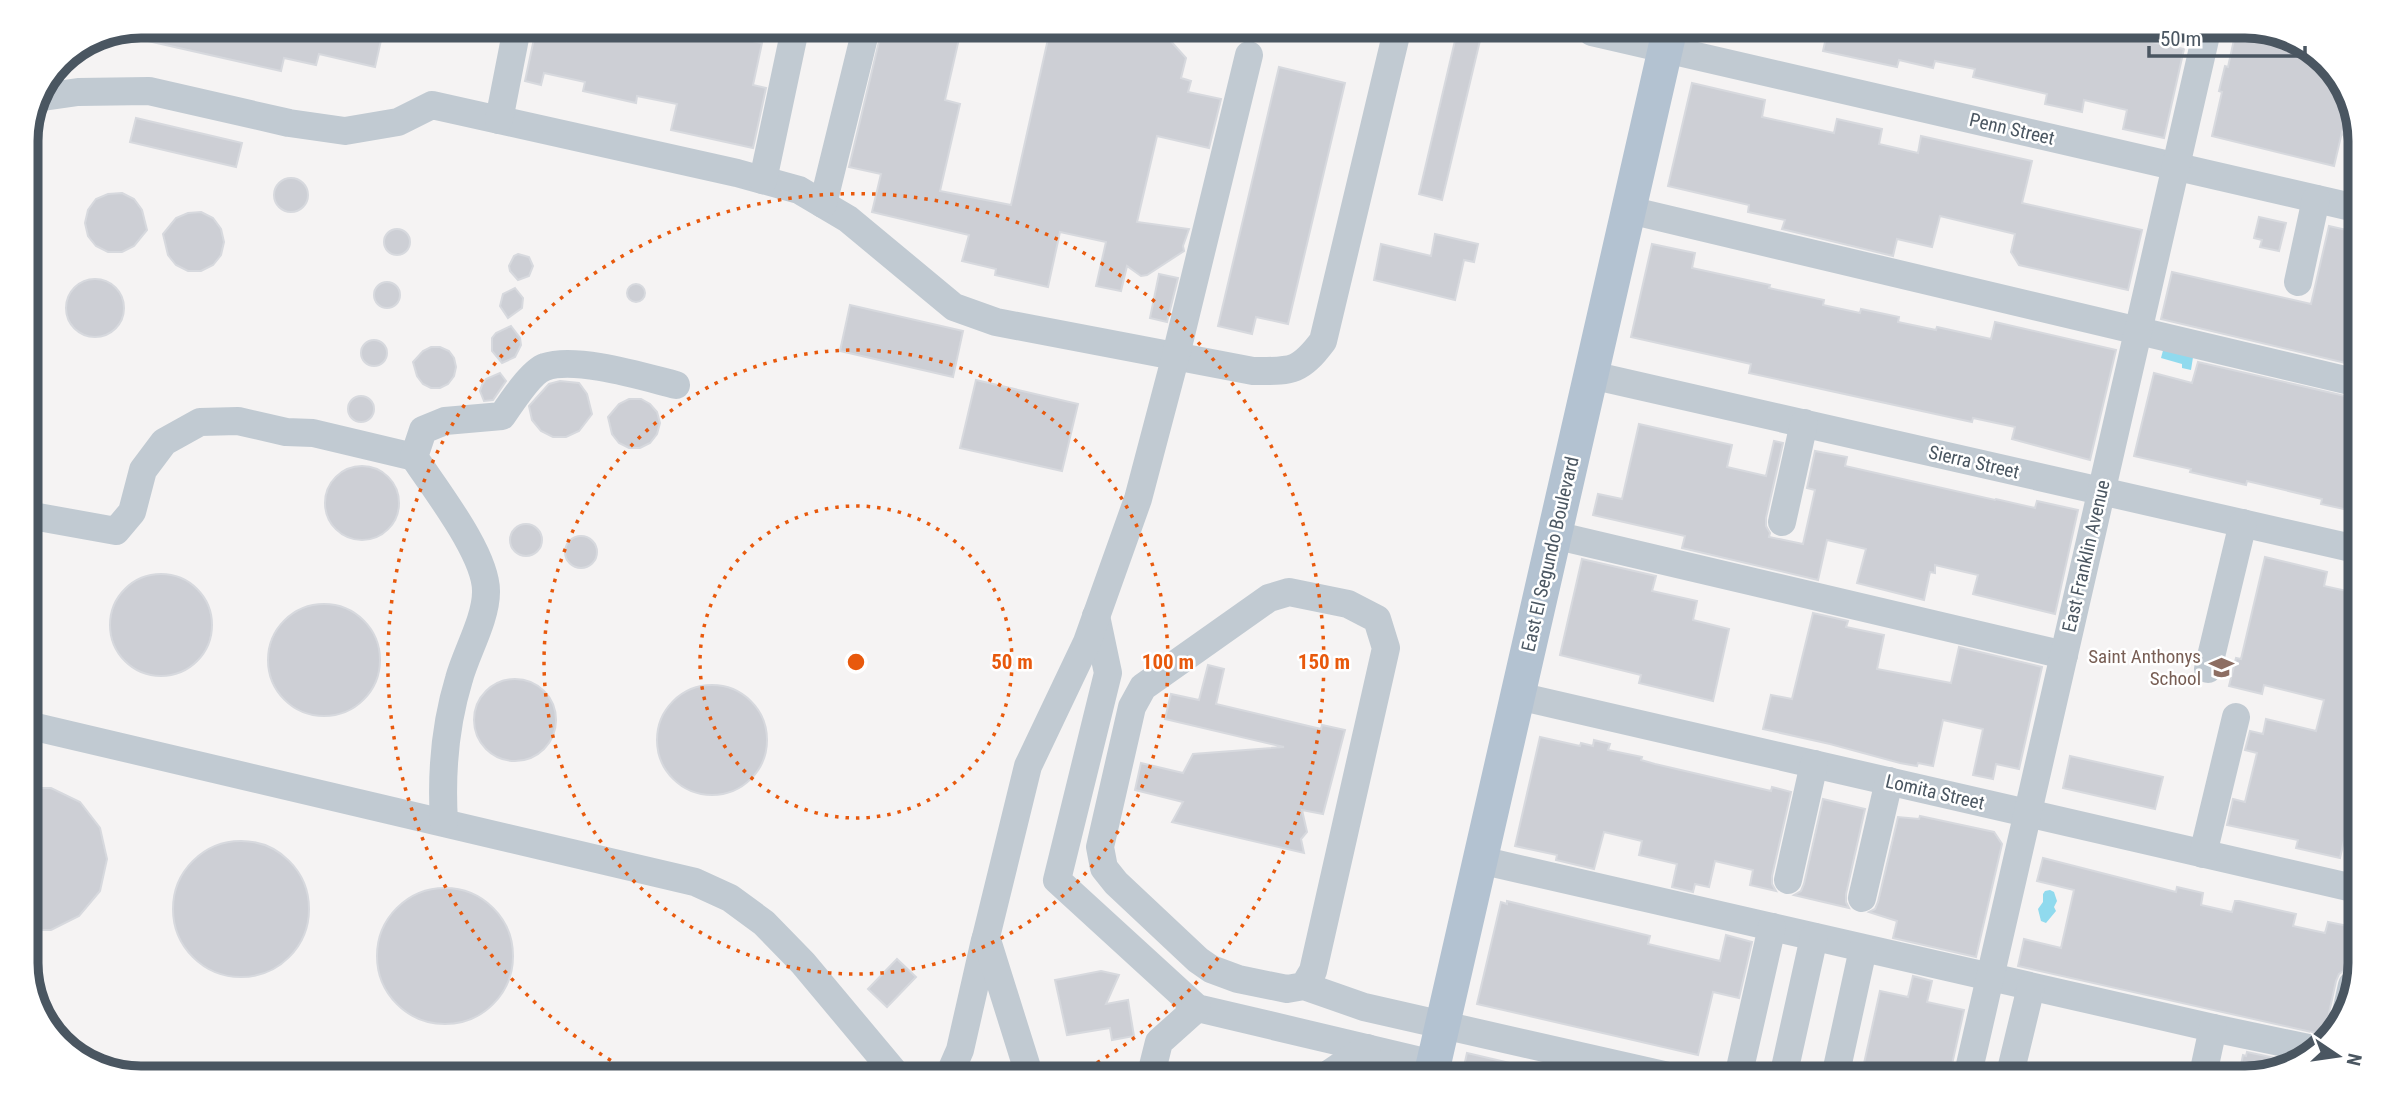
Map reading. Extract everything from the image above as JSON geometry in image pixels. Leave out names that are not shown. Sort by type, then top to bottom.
[{"type":"main road","name":"East El Segundo Boulevard","points":[[1433,1066],[1667,41]]},
{"type":"street","points":[[499,120],[515,38]]},
{"type":"street","points":[[763,180],[790,38]]},
{"type":"street","points":[[823,204],[864,38]]},
{"type":"street","points":[[49,96],[78,92],[149,91],[289,123],[345,131],[398,122],[432,105],[799,190],[848,219],[954,307],[996,322],[1253,371],[1289,371],[1309,361],[1323,341],[1396,38]]},
{"type":"street","name":"Penn Street","points":[[1642,38],[1667,41],[2176,167],[2348,206]]},
{"type":"street","name":"East Franklin Avenue","points":[[1970,1066],[2205,38]]},
{"type":"street","points":[[953,1066],[960,1050],[1028,766],[1087,642],[1138,499],[1249,55]]},
{"type":"street","points":[[2298,282],[2316,199]]},
{"type":"street","points":[[1629,210],[2348,381]]},
{"type":"street","points":[[414,457],[423,430],[445,421],[502,416],[520,390],[544,367],[574,364],[676,385]]},
{"type":"street","name":"Sierra Street","points":[[1591,374],[2348,547]]},
{"type":"street","points":[[39,517],[116,531],[132,512],[143,470],[164,442],[200,422],[238,421],[286,432],[313,433],[414,457],[466,537],[482,569],[486,593],[479,624],[459,678],[447,728],[442,786],[444,822]]},
{"type":"street","points":[[1782,522],[1804,423]]},
{"type":"street","points":[[2208,669],[2243,523]]},
{"type":"street","points":[[1554,535],[2064,654]]},
{"type":"street","points":[[1304,986],[1313,971],[1385,648],[1377,619],[1348,604],[1289,592],[1269,598],[1143,687],[1132,707],[1100,847],[1104,868],[1116,883],[1205,965],[1238,979],[1287,989],[1304,986],[1364,1007],[1597,1066]]},
{"type":"street","points":[[1096,617],[1108,673],[1057,880],[1197,1009],[1367,1048],[1420,1066]]},
{"type":"street","name":"Lomita Street","points":[[1518,696],[2348,887]]},
{"type":"street","points":[[2203,854],[2236,717]]},
{"type":"street","points":[[39,728],[695,882],[730,898],[764,923],[803,963],[889,1066]]},
{"type":"street","points":[[1788,880],[1814,764]]},
{"type":"street","points":[[1862,898],[1889,781]]},
{"type":"street","points":[[1480,860],[1990,978],[2303,1047]]},
{"type":"street","points":[[1740,1066],[1772,927]]},
{"type":"street","points":[[986,937],[1026,1066]]},
{"type":"street","points":[[1785,1066],[1814,937]]},
{"type":"street","points":[[1837,1066],[1863,949]]},
{"type":"street","points":[[2012,1066],[2031,987]]},
{"type":"street","points":[[1153,1066],[1159,1042],[1197,1009]]},
{"type":"street","points":[[2205,1066],[2213,1028]]},
{"type":"street","points":[[1340,1066],[1367,1048]]},
{"type":"water","points":[[2165,343],[2194,351],[2191,370],[2182,368],[2182,364],[2161,358]]},
{"type":"water","points":[[2050,890],[2054,892],[2057,901],[2054,907],[2056,911],[2046,923],[2041,921],[2038,909],[2043,902],[2043,894]]},
{"type":"building","points":[[136,38],[382,38],[375,67],[319,54],[316,65],[284,58],[281,71]]},
{"type":"building","points":[[534,38],[566,41],[566,38],[738,38],[762,43],[753,85],[766,88],[753,148],[671,130],[677,104],[637,96],[636,103],[583,91],[585,82],[544,73],[541,85],[525,81]]},
{"type":"building","points":[[880,38],[959,38],[945,100],[960,104],[940,191],[1011,205],[1048,38],[1168,38],[1186,58],[1181,78],[1191,81],[1188,92],[1221,99],[1209,148],[1157,136],[1137,222],[1189,229],[1184,251],[1147,275],[1141,276],[1127,266],[1121,291],[1096,286],[1106,242],[1060,232],[1048,287],[995,275],[996,269],[962,261],[969,235],[872,212],[881,174],[849,167]]},
{"type":"building","points":[[1456,38],[1481,38],[1442,200],[1419,194]]},
{"type":"building","points":[[1826,38],[2142,38],[2184,49],[2164,138],[2123,129],[2127,110],[2084,100],[2082,112],[2045,104],[2047,94],[1973,77],[1975,69],[1935,61],[1933,68],[1899,60],[1897,67],[1823,51]]},
{"type":"building","points":[[2234,38],[2246,38],[2285,46],[2318,69],[2335,90],[2347,121],[2348,145],[2342,132],[2334,166],[2212,136],[2222,92],[2219,91],[2225,66],[2228,67]]},
{"type":"building","points":[[1279,67],[1345,83],[1288,324],[1256,317],[1252,334],[1218,326]]},
{"type":"building","points":[[1692,83],[1765,100],[1762,117],[1834,133],[1837,119],[1882,129],[1879,144],[1918,153],[1921,136],[2032,161],[2022,203],[2142,230],[2128,290],[2019,265],[2011,252],[2015,234],[1940,216],[1932,247],[1897,239],[1893,256],[1782,229],[1785,220],[1748,212],[1749,205],[1668,186]]},
{"type":"building","points":[[136,118],[242,143],[236,167],[130,142]]},
{"type":"building","points":[[291,178],[303,183],[308,195],[303,207],[291,212],[279,207],[274,195],[279,183]]},
{"type":"building","points":[[122,193],[134,199],[142,210],[147,230],[134,246],[122,252],[108,252],[96,246],[88,236],[85,223],[88,210],[96,199],[108,194]]},
{"type":"building","points":[[201,212],[213,218],[221,229],[224,242],[221,255],[213,265],[201,271],[188,271],[176,265],[168,255],[163,234],[176,218]]},
{"type":"building","points":[[2259,217],[2286,223],[2279,251],[2260,247],[2262,240],[2254,238]]},
{"type":"building","points":[[2329,226],[2348,230],[2348,364],[2161,319],[2172,272],[2311,304]]},
{"type":"building","points":[[397,229],[406,233],[410,242],[406,251],[397,255],[388,251],[384,242],[388,233]]},
{"type":"building","points":[[1435,234],[1478,244],[1474,262],[1464,260],[1455,300],[1374,280],[1381,244],[1431,256]]},
{"type":"building","points":[[1652,244],[1695,253],[1692,268],[1824,300],[1823,305],[1860,313],[1861,309],[1899,317],[1898,322],[1991,339],[1995,322],[2116,350],[2090,460],[2012,439],[2015,427],[1973,418],[1972,422],[1749,373],[1751,364],[1631,337]]},
{"type":"building","points":[[518,254],[529,257],[533,266],[529,276],[518,280],[509,266]]},
{"type":"building","points":[[1159,274],[1178,278],[1167,322],[1150,318]]},
{"type":"building","points":[[89,279],[101,279],[116,287],[124,302],[124,314],[116,329],[101,337],[89,337],[74,329],[66,314],[66,302],[74,287]]},
{"type":"building","points":[[387,282],[396,286],[400,295],[396,304],[387,308],[378,304],[374,295],[378,286]]},
{"type":"building","points":[[632,284],[640,284],[645,293],[643,300],[632,302],[627,297],[627,289]]},
{"type":"building","points":[[515,288],[523,298],[522,308],[508,318],[500,306],[503,294]]},
{"type":"building","points":[[850,305],[963,331],[953,377],[840,351]]},
{"type":"building","points":[[511,326],[520,338],[521,345],[515,357],[502,363],[492,351],[492,338]]},
{"type":"building","points":[[374,340],[383,344],[387,353],[383,362],[374,366],[365,362],[361,353],[365,344]]},
{"type":"building","points":[[431,347],[449,351],[456,367],[448,384],[440,388],[423,384],[417,376],[413,362]]},
{"type":"building","points":[[2198,362],[2348,397],[2348,510],[2321,504],[2322,499],[2247,481],[2246,485],[2134,456],[2154,373],[2192,383]]},
{"type":"building","points":[[500,373],[506,381],[493,400],[484,401],[480,391],[482,385],[486,379]]},
{"type":"building","points":[[976,380],[1078,404],[1062,471],[960,448]]},
{"type":"building","points":[[560,381],[579,383],[587,394],[592,414],[579,431],[566,437],[553,437],[541,431],[532,420],[529,406],[549,384]]},
{"type":"building","points":[[361,396],[370,400],[374,409],[370,418],[361,422],[352,418],[348,409],[352,400]]},
{"type":"building","points":[[629,399],[641,399],[650,404],[657,412],[660,423],[657,434],[650,443],[640,448],[629,448],[619,443],[612,434],[608,417],[619,404]]},
{"type":"building","points":[[1639,424],[1732,445],[1727,467],[1766,476],[1774,441],[1783,443],[1766,526],[1769,537],[1803,544],[1815,490],[1807,488],[1815,451],[1847,457],[1845,466],[1995,500],[2035,508],[2037,501],[2078,510],[2055,614],[1973,594],[1978,575],[1935,565],[1935,573],[1930,572],[1924,600],[1857,583],[1866,549],[1827,540],[1818,580],[1682,548],[1685,536],[1593,515],[1598,494],[1622,499]]},
{"type":"building","points":[[355,466],[369,466],[383,472],[393,482],[399,503],[393,524],[383,534],[369,540],[355,540],[341,534],[331,524],[325,510],[325,496],[331,482],[341,472]]},
{"type":"building","points":[[526,524],[537,529],[542,540],[537,551],[526,556],[515,551],[510,540],[515,529]]},
{"type":"building","points":[[581,536],[593,540],[597,552],[593,564],[581,568],[569,564],[565,552],[569,540]]},
{"type":"building","points":[[2265,557],[2327,572],[2324,586],[2348,591],[2348,823],[2340,858],[2296,848],[2298,840],[2227,825],[2233,799],[2245,802],[2257,753],[2245,750],[2250,731],[2263,734],[2266,719],[2316,731],[2324,700],[2264,685],[2262,694],[2229,686],[2236,658],[2241,659]]},
{"type":"building","points":[[1582,559],[1656,576],[1652,591],[1697,601],[1693,620],[1729,629],[1713,701],[1639,683],[1641,675],[1560,655]]},
{"type":"building","points":[[161,574],[190,582],[204,596],[212,625],[204,654],[190,668],[161,676],[132,668],[118,654],[110,625],[118,596],[132,582]]},
{"type":"building","points":[[324,604],[346,608],[364,620],[376,638],[380,660],[376,682],[364,700],[346,712],[324,716],[302,712],[284,700],[272,682],[268,660],[272,638],[284,620],[302,608]]},
{"type":"building","points":[[1813,613],[1848,621],[1846,627],[1884,635],[1877,669],[1951,683],[1959,647],[2042,667],[2019,769],[1996,764],[1993,779],[1973,775],[1983,729],[1943,720],[1933,766],[1900,763],[1763,729],[1771,695],[1792,699]]},
{"type":"building","points":[[1208,665],[1224,669],[1216,704],[1321,729],[1322,725],[1345,730],[1323,814],[1302,810],[1307,832],[1301,839],[1304,853],[1172,822],[1183,802],[1135,790],[1141,763],[1183,773],[1193,754],[1284,747],[1165,719],[1171,694],[1199,700]]},
{"type":"building","points":[[515,679],[531,682],[544,691],[553,704],[556,720],[553,736],[544,749],[531,758],[515,761],[499,758],[486,749],[477,736],[474,720],[477,704],[486,691],[499,682]]},
{"type":"building","points":[[712,685],[733,689],[751,701],[763,719],[767,740],[763,761],[751,779],[733,791],[712,795],[691,791],[673,779],[661,761],[657,740],[661,719],[673,701],[691,689]]},
{"type":"building","points":[[1540,737],[1580,746],[1581,743],[1593,746],[1594,740],[1610,744],[1608,750],[1642,757],[1641,760],[1655,764],[1771,791],[1772,787],[1791,792],[1772,876],[1776,891],[1750,885],[1753,870],[1715,861],[1709,887],[1695,884],[1693,892],[1672,887],[1677,864],[1639,855],[1642,841],[1604,832],[1594,869],[1556,860],[1557,855],[1515,846]]},
{"type":"building","points":[[2070,756],[2163,777],[2155,809],[2063,788]]},
{"type":"building","points":[[39,788],[51,788],[80,802],[100,828],[107,859],[100,891],[79,916],[51,930],[39,930]]},
{"type":"building","points":[[1823,799],[1865,809],[1846,894],[1849,908],[1794,895],[1801,891],[1804,884]]},
{"type":"building","points":[[1920,816],[1994,832],[2002,844],[1976,957],[1893,938],[1897,921],[1869,912],[1875,909],[1878,902],[1898,817],[1919,819]]},
{"type":"building","points":[[241,841],[267,846],[289,861],[304,883],[309,909],[304,935],[289,957],[267,972],[241,977],[215,972],[193,957],[178,935],[173,909],[178,883],[193,861],[215,846]]},
{"type":"building","points":[[2043,858],[2176,892],[2177,887],[2203,893],[2201,905],[2232,912],[2235,901],[2239,901],[2296,914],[2293,926],[2325,933],[2328,922],[2348,926],[2348,954],[2345,970],[2339,974],[2336,981],[2329,1013],[2330,1021],[2303,1021],[2303,1030],[2018,966],[2024,939],[2061,948],[2074,890],[2037,881]]},
{"type":"building","points":[[445,888],[471,893],[493,908],[508,930],[513,956],[508,982],[493,1004],[471,1019],[445,1024],[419,1019],[397,1004],[382,982],[377,956],[382,930],[397,908],[419,893]]},
{"type":"building","points":[[1507,901],[1650,936],[1648,944],[1720,961],[1726,935],[1752,942],[1739,998],[1713,992],[1698,1055],[1477,1004],[1501,902],[1507,904]]},
{"type":"building","points":[[897,959],[916,977],[887,1007],[868,989]]},
{"type":"building","points":[[1101,971],[1119,975],[1106,1004],[1128,1000],[1134,1036],[1112,1040],[1110,1028],[1067,1035],[1055,980]]},
{"type":"building","points":[[1913,976],[1932,981],[1927,1002],[1964,1010],[1952,1066],[1863,1066],[1880,991],[1908,997]]},
{"type":"building","points":[[2247,1052],[2282,1060],[2259,1066],[2241,1066],[2243,1055],[2246,1056]]},
{"type":"building","points":[[1467,1053],[1523,1066],[1464,1066]]},
{"type":"place","name":"Saint Anthonys School","points":[[2221,667]]}]
